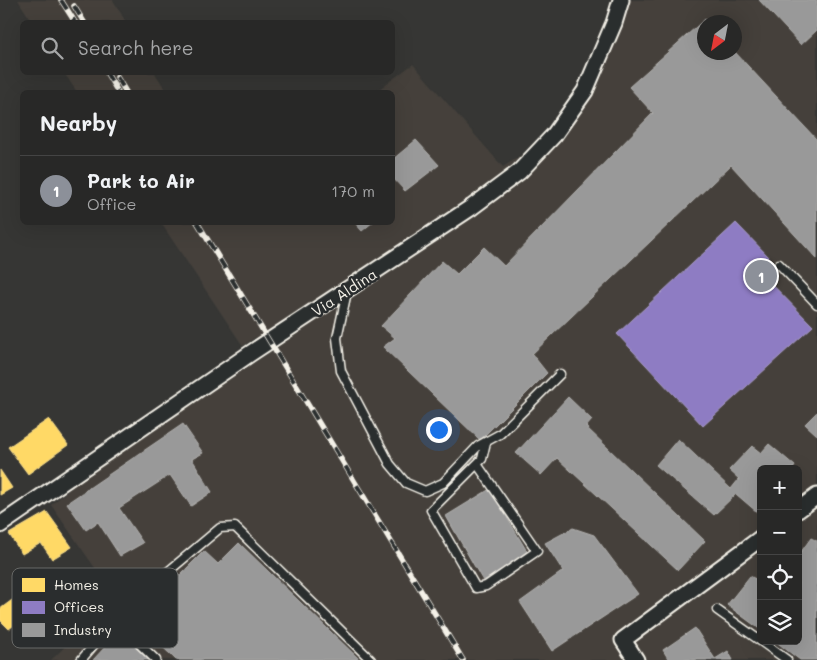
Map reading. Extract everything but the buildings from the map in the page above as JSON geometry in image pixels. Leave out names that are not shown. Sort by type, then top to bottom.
[{"type":"street","name":"Via Aldina","points":[[0,525],[251,353],[472,206],[519,172],[554,135],[585,91],[614,23],[621,0]]},
{"type":"street","points":[[802,507],[817,496]]},
{"type":"street","points":[[636,660],[623,640],[757,541]]},
{"type":"lane","points":[[778,264],[817,304]]},
{"type":"lane","points":[[348,290],[336,338],[341,371],[390,464],[406,483],[425,491],[443,483],[478,446],[500,434],[560,374]]},
{"type":"lane","points":[[477,464],[537,551],[486,586],[476,588],[431,510],[477,464],[482,459],[486,442]]},
{"type":"lane","points":[[172,568],[220,528],[235,527],[370,660]]},
{"type":"lane","points":[[717,610],[787,660]]},
{"type":"lane","points":[[81,660],[91,648]]},
{"type":"lane","points":[[144,648],[156,660]]},
{"type":"shaded area","points":[[18,0],[113,0],[125,20],[31,20]]},
{"type":"shaded area","points":[[612,0],[817,0],[817,660],[51,660],[64,648],[178,648],[178,568],[95,568],[51,505],[88,473],[267,354],[256,337],[243,346],[162,225],[395,225],[395,90],[378,90],[413,64],[503,167],[538,144],[587,75],[605,28]]},
{"type":"shaded area","points":[[65,75],[156,75],[166,90],[76,90]]},
{"type":"railway","points":[[61,0],[74,20]]},
{"type":"railway","points":[[74,6],[83,20]]},
{"type":"railway","points":[[108,75],[117,90]]},
{"type":"railway","points":[[117,77],[125,90]]},
{"type":"railway","points":[[199,225],[463,660]]},
{"type":"place","name":"Park to Air","points":[[761,276]]}]
